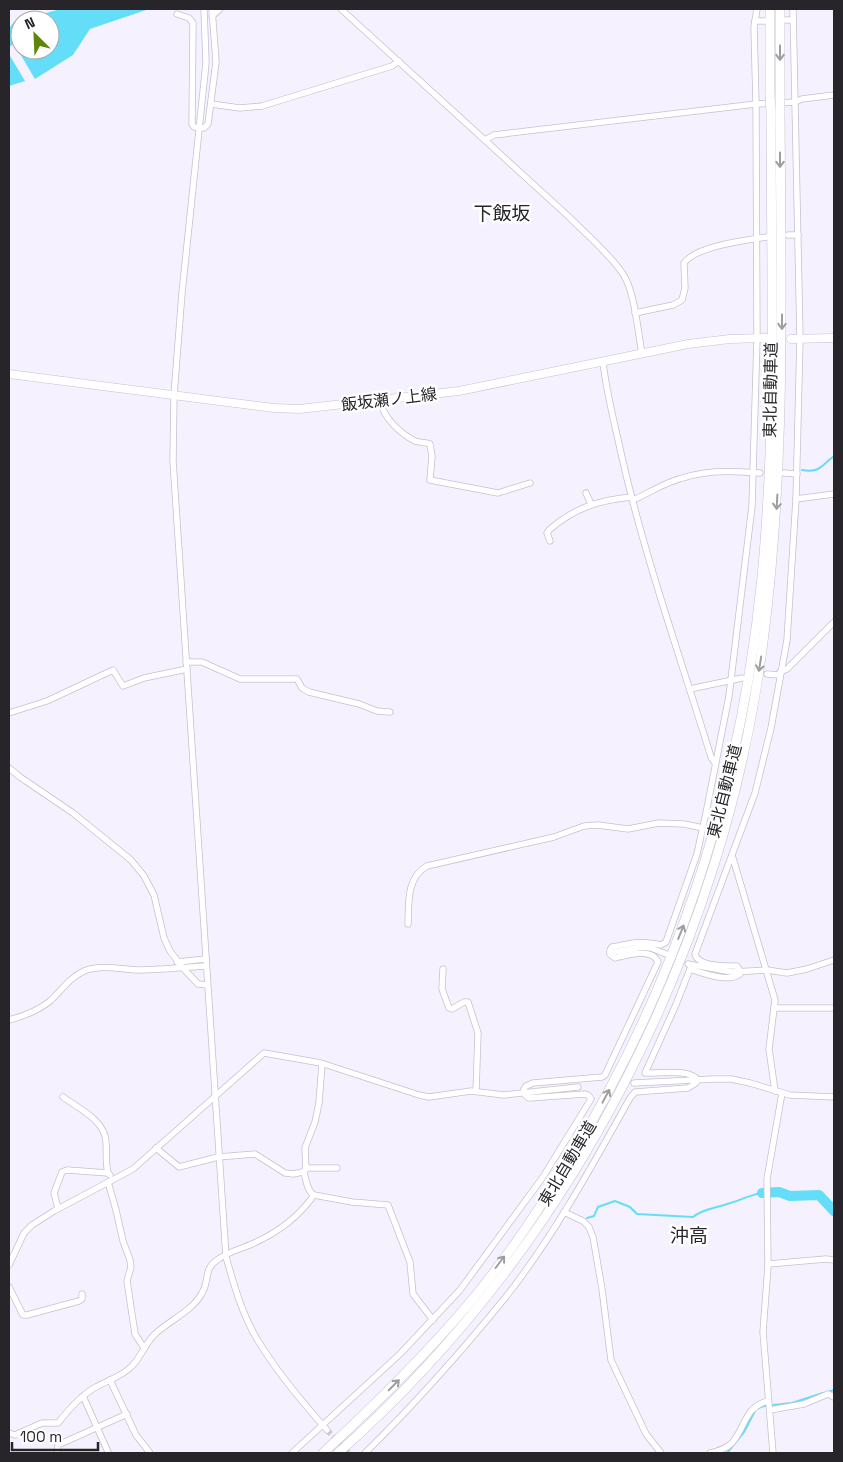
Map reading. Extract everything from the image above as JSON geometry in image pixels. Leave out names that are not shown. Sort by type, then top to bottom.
[{"type":"highway","name":"東北自動車道","points":[[322,1453],[360,1419],[405,1374],[474,1297],[530,1223],[601,1106],[637,1036],[683,929],[704,866],[720,813],[735,749],[745,696],[762,578],[771,377],[770,9]]},
{"type":"highway","name":"東北自動車道","points":[[338,1453],[411,1383],[482,1302],[513,1261],[560,1191],[609,1111],[646,1040],[678,967],[712,874],[731,809],[749,730],[763,643],[772,567],[781,410],[780,9]]},
{"type":"highway","points":[[318,1453],[360,1419]]},
{"type":"main road","name":"飯坂瀬ノ上線","points":[[9,374],[274,408],[299,409],[464,390],[703,342],[766,338]]},
{"type":"main road","points":[[791,339],[834,338]]},
{"type":"street","points":[[204,9],[206,64],[182,293],[174,395],[173,461],[214,1098],[226,1255],[243,1310],[256,1338],[278,1371],[325,1428]]},
{"type":"street","points":[[177,14],[189,18],[193,23],[192,124],[194,127],[200,128],[208,124],[216,62],[212,12],[220,9]]},
{"type":"street","points":[[341,9],[600,247],[623,274],[635,313],[642,354]]},
{"type":"street","points":[[610,953],[612,947],[637,942],[645,941],[661,945],[666,942],[697,854],[731,680],[757,472],[754,27],[757,9]]},
{"type":"street","points":[[740,971],[737,966],[726,967],[700,961],[694,954],[755,793],[769,735],[786,640],[796,498],[800,339],[793,9]]},
{"type":"street","points":[[786,20],[793,20]]},
{"type":"street","points":[[755,21],[765,21]]},
{"type":"street","points":[[211,104],[240,108],[262,106],[392,66],[399,61]]},
{"type":"street","points":[[485,140],[494,135],[756,104],[795,102],[802,98],[834,95]]},
{"type":"street","points":[[788,235],[798,235]]},
{"type":"street","points":[[635,313],[673,305],[682,300],[685,288],[684,263],[688,258],[715,246],[767,237]]},
{"type":"street","points":[[603,362],[605,378],[641,533],[711,757],[715,763]]},
{"type":"street","points":[[381,401],[381,406],[388,420],[413,440],[430,444],[432,456],[430,480],[498,493],[530,483]]},
{"type":"street","points":[[550,541],[547,533],[549,530],[567,516],[591,504],[632,498],[652,492],[695,474],[718,471],[757,472]]},
{"type":"street","points":[[784,473],[797,474]]},
{"type":"street","points":[[586,493],[591,504]]},
{"type":"street","points":[[796,498],[834,494]]},
{"type":"street","points":[[767,674],[779,674],[787,669],[834,622]]},
{"type":"street","points":[[9,713],[47,701],[113,670],[123,686],[186,665],[202,662],[244,680],[297,679],[302,688],[309,692],[359,704],[377,711],[390,712]]},
{"type":"street","points":[[690,689],[742,678]]},
{"type":"street","points":[[9,768],[73,813],[131,860],[144,876],[152,892],[165,941],[178,962],[198,984],[207,985]]},
{"type":"street","points":[[408,924],[410,887],[416,875],[427,866],[554,838],[584,826],[598,825],[628,829],[659,823],[684,824],[703,828]]},
{"type":"street","points":[[732,854],[775,1000],[769,1049],[775,1091]]},
{"type":"street","points":[[610,953],[642,947],[651,948],[666,954]]},
{"type":"street","points":[[524,1092],[526,1086],[533,1083],[602,1077],[605,1075],[658,962],[655,957],[646,954],[615,958],[610,953]]},
{"type":"street","points":[[178,962],[206,959]]},
{"type":"street","points":[[688,964],[720,970],[767,970],[787,973],[834,960]]},
{"type":"street","points":[[9,1020],[41,1008],[69,980],[85,971],[104,967],[139,970],[206,966]]},
{"type":"street","points":[[698,1080],[693,1075],[684,1073],[645,1073],[690,969],[708,975],[727,977],[736,977],[740,974],[740,971]]},
{"type":"street","points":[[443,970],[442,989],[449,1008],[452,1009],[464,1002],[468,1002],[478,1032],[476,1091]]},
{"type":"street","points":[[774,1008],[834,1008]]},
{"type":"street","points":[[9,1265],[16,1247],[28,1228],[58,1208],[132,1168],[264,1053],[322,1064],[429,1097],[463,1091],[504,1095],[578,1087]]},
{"type":"street","points":[[322,1064],[317,1112],[306,1146],[305,1170],[310,1193],[352,1202],[388,1205],[410,1262],[413,1294],[433,1320]]},
{"type":"street","points":[[634,1083],[731,1079],[790,1095],[834,1096]]},
{"type":"street","points":[[365,1453],[421,1396],[505,1298],[564,1212],[635,1092],[688,1088],[698,1080]]},
{"type":"street","points":[[292,1453],[325,1428],[400,1354],[472,1275],[544,1177],[591,1099],[585,1094],[529,1098],[524,1092]]},
{"type":"street","points":[[774,1453],[763,1332],[768,1264],[767,1179],[782,1093]]},
{"type":"street","points":[[63,1097],[95,1118],[106,1141],[105,1161],[123,1242],[130,1260],[131,1267],[127,1281],[135,1334],[144,1348]]},
{"type":"street","points":[[156,1148],[179,1167],[218,1157],[255,1154],[285,1173],[293,1174],[305,1170],[337,1168]]},
{"type":"street","points":[[58,1208],[54,1193],[62,1172],[67,1170],[108,1173]]},
{"type":"street","points":[[9,1433],[15,1435],[42,1423],[58,1423],[83,1396],[131,1367],[158,1331],[196,1302],[203,1291],[210,1267],[226,1255],[276,1232],[290,1221],[314,1195]]},
{"type":"street","points":[[564,1212],[583,1221],[589,1228],[593,1238],[602,1289],[611,1360],[646,1434],[661,1453]]},
{"type":"street","points":[[768,1264],[826,1258],[834,1260]]},
{"type":"street","points":[[9,1287],[23,1315],[79,1301],[82,1299],[82,1294]]},
{"type":"street","points":[[110,1380],[136,1435],[150,1453]]},
{"type":"street","points":[[710,1453],[724,1449],[732,1442],[752,1409],[758,1404],[804,1404],[828,1394],[834,1397]]},
{"type":"street","points":[[83,1396],[108,1452]]},
{"type":"street","points":[[58,1453],[58,1445],[127,1414]]},
{"type":"water","points":[[149,9],[90,29],[73,55],[35,79],[24,60],[60,60],[60,10],[57,10]]},
{"type":"water","points":[[9,54],[10,60],[13,60],[25,81],[9,86]]},
{"type":"waterway","points":[[802,470],[817,470],[834,456]]},
{"type":"waterway","points":[[762,1193],[779,1192],[790,1196],[819,1195],[834,1211]]},
{"type":"waterway","points":[[587,1218],[594,1216],[598,1207],[615,1201],[630,1207],[637,1214],[693,1217],[705,1210],[762,1193]]},
{"type":"waterway","points":[[828,1392],[834,1390]]},
{"type":"waterway","points":[[727,1453],[744,1432],[756,1409],[764,1406],[792,1403],[823,1393]]},
{"type":"tunnel","points":[[327,1430],[349,1453]]},
{"type":"district","name":"下飯坂","points":[[502,213]]},
{"type":"district","name":"沖高","points":[[689,1235]]}]
